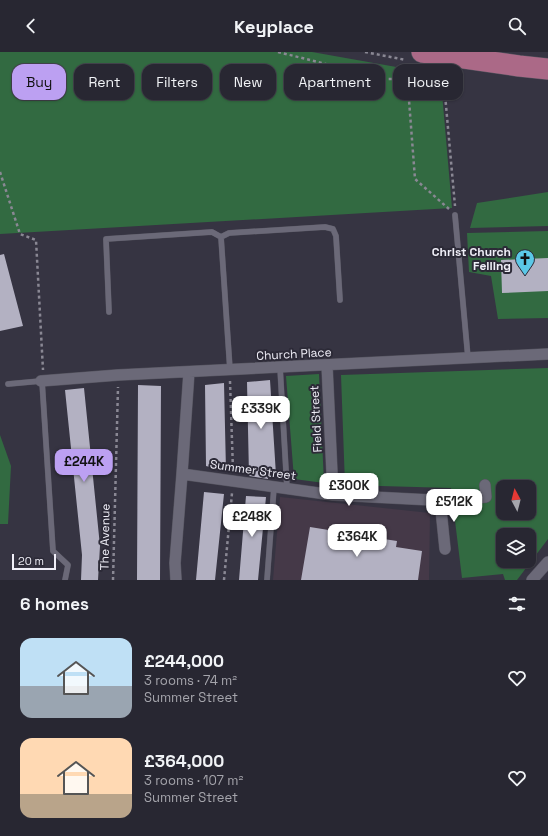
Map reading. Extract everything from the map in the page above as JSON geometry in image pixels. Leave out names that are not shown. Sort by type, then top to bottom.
[{"type":"highway","points":[[422,52],[548,69]]},
{"type":"street","name":"Church Place","points":[[42,379],[548,354]]},
{"type":"street","name":"Field Street","points":[[327,365],[333,495]]},
{"type":"street","points":[[176,580],[175,563],[189,372]]},
{"type":"street","name":"Summer Street","points":[[182,474],[333,495],[451,501],[486,497],[485,485]]},
{"type":"street","points":[[440,500],[445,549]]},
{"type":"street","points":[[532,580],[548,562]]},
{"type":"lane","points":[[456,214],[468,358]]},
{"type":"lane","points":[[221,237],[229,233],[237,232],[326,227],[333,229],[336,236],[340,300]]},
{"type":"lane","points":[[109,312],[106,239],[212,232],[221,237]]},
{"type":"lane","points":[[221,237],[230,370]]},
{"type":"lane","points":[[280,367],[287,488]]},
{"type":"lane","points":[[8,384],[42,379],[53,551],[68,565],[65,580]]},
{"type":"lane","points":[[267,580],[274,486]]},
{"type":"path","points":[[278,52],[386,79],[393,79]]},
{"type":"path","points":[[409,100],[415,179],[456,214]]},
{"type":"path","points":[[446,100],[456,214]]},
{"type":"path","points":[[0,172],[20,234],[36,240],[42,379]]},
{"type":"path","name":"The Avenue","points":[[113,580],[118,375]]},
{"type":"shaded area","points":[[280,497],[430,513],[429,580],[273,580]]},
{"type":"green space","points":[[0,52],[312,52],[380,64],[284,64],[284,100],[385,100],[385,65],[393,66],[393,100],[443,100],[452,208],[0,234]]},
{"type":"green space","points":[[548,192],[548,226],[470,228],[477,203]]},
{"type":"green space","points":[[548,231],[548,318],[498,319],[491,276],[469,272],[467,233]]},
{"type":"green space","points":[[548,368],[548,539],[536,555],[536,528],[496,528],[496,568],[526,568],[517,580],[505,580],[503,574],[462,578],[451,488],[345,485],[341,375]]},
{"type":"green space","points":[[319,374],[324,483],[294,479],[286,376]]},
{"type":"green space","points":[[0,435],[11,466],[8,524],[0,524]]},
{"type":"building","points":[[4,254],[23,326],[0,331],[0,255]]},
{"type":"building","name":"Christ Church Felling","points":[[548,258],[548,291],[502,293],[501,260]]},
{"type":"building","points":[[270,380],[276,475],[268,474],[268,479],[249,476],[247,382]]},
{"type":"building","points":[[224,383],[226,471],[206,466],[205,385]]},
{"type":"building","points":[[138,385],[161,386],[160,580],[137,580]]},
{"type":"building","points":[[84,388],[100,546],[98,580],[81,580],[82,555],[65,390]]},
{"type":"building","points":[[204,492],[224,494],[215,580],[196,580]]},
{"type":"building","points":[[246,496],[266,497],[258,580],[239,580]]},
{"type":"building","points":[[310,527],[341,532],[340,534],[397,541],[396,547],[422,551],[418,580],[301,580]]},
{"type":"place","name":"Christ Church Felling","points":[[525,276]]}]
